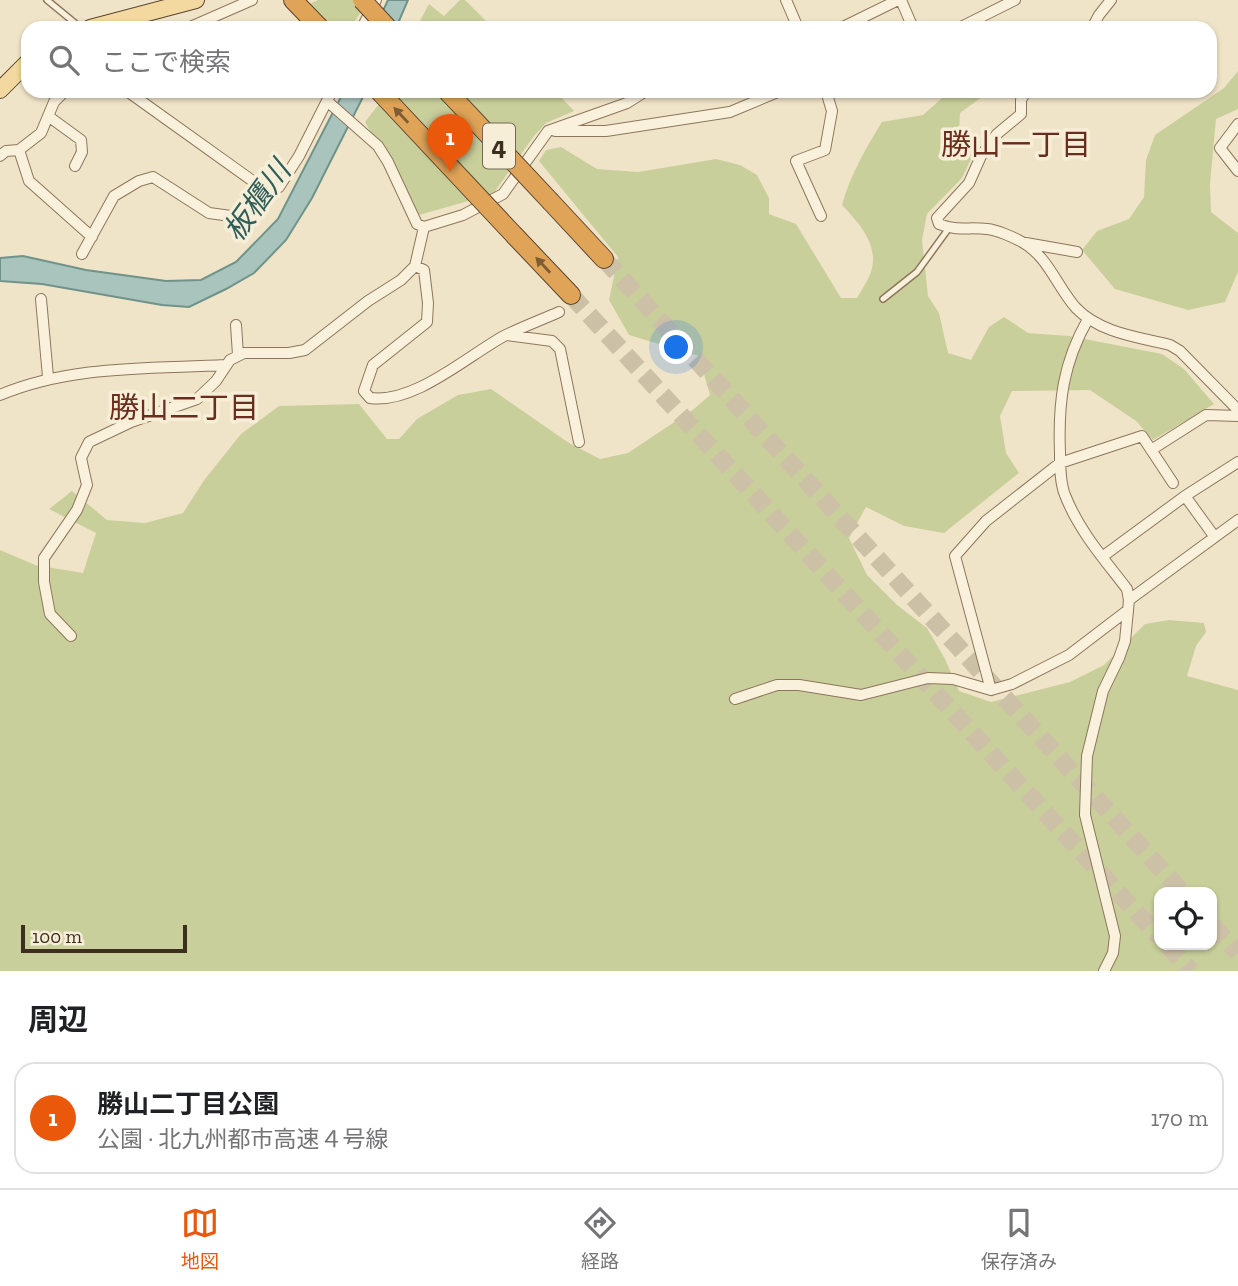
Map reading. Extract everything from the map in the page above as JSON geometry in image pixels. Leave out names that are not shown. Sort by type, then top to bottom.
[{"type":"highway","points":[[293,0],[313,21]]},
{"type":"highway","points":[[362,0],[382,21]]},
{"type":"highway","name":"4","points":[[386,98],[571,295]]},
{"type":"highway","name":"4","points":[[454,98],[604,259]]},
{"type":"main road","points":[[116,21],[196,0]]},
{"type":"main road","points":[[0,90],[21,69]]},
{"type":"street","points":[[204,21],[252,0]]},
{"type":"street","points":[[366,21],[376,0]]},
{"type":"street","points":[[786,0],[796,21]]},
{"type":"street","points":[[856,21],[900,0],[910,21]]},
{"type":"street","points":[[973,21],[1015,0]]},
{"type":"street","points":[[1095,21],[1111,0]]},
{"type":"street","points":[[0,156],[19,150],[41,133],[58,98]]},
{"type":"street","points":[[137,98],[271,194]]},
{"type":"street","points":[[82,254],[114,196],[139,181],[153,177],[209,213],[230,216],[271,194],[279,187],[299,156],[330,98]]},
{"type":"street","points":[[329,103],[378,146],[417,224],[424,227],[463,215],[503,194],[548,131],[635,98]]},
{"type":"street","points":[[548,131],[606,131],[730,112],[763,98]]},
{"type":"street","points":[[821,216],[796,161],[825,150],[832,111],[828,98]]},
{"type":"street","points":[[1022,98],[1021,114],[997,134],[981,156],[969,183],[937,218],[939,223],[949,228],[989,229],[1022,242],[1077,252]]},
{"type":"street","points":[[48,117],[81,140],[82,152],[75,166]]},
{"type":"street","points":[[1236,120],[1220,148],[1238,171]]},
{"type":"street","points":[[19,150],[29,181],[92,237]]},
{"type":"street","points":[[71,636],[50,614],[44,582],[44,558],[76,510],[87,485],[81,458],[89,442],[131,422],[197,399],[216,380],[225,365],[238,355],[305,350],[401,279],[415,265],[424,227]]},
{"type":"street","points":[[1022,242],[1039,255],[1075,306],[1088,319],[1101,327],[1170,345],[1180,351],[1238,410]]},
{"type":"street","points":[[415,265],[424,270],[427,322],[373,365],[364,391],[370,398],[383,400],[412,391],[506,335],[559,312]]},
{"type":"street","points":[[41,299],[48,377]]},
{"type":"street","points":[[1088,319],[1067,365],[1062,389],[1059,430],[1063,492],[1072,512],[1127,589],[1128,605],[1125,641],[1103,691],[1087,756],[1085,815],[1115,936],[1113,953],[1104,971]]},
{"type":"street","points":[[236,325],[238,355]]},
{"type":"street","points":[[506,335],[552,341],[560,349],[579,442]]},
{"type":"street","points":[[0,395],[48,377],[99,371],[225,365]]},
{"type":"street","points":[[1151,450],[1206,415],[1238,416]]},
{"type":"street","points":[[991,690],[955,556],[986,521],[1060,463],[1142,436],[1173,483]]},
{"type":"street","points":[[1102,557],[1185,496],[1238,462]]},
{"type":"street","points":[[1185,496],[1214,536]]},
{"type":"street","points":[[736,699],[777,685],[799,685],[861,695],[928,678],[953,679],[991,690],[1013,684],[1069,655],[1214,536],[1238,520]]},
{"type":"lane","points":[[47,0],[72,21]]},
{"type":"lane","points":[[883,299],[917,272],[949,228]]},
{"type":"green space","points":[[318,0],[369,0],[355,21],[301,21],[291,12]]},
{"type":"green space","points":[[460,0],[465,0],[486,21],[420,21],[429,4],[444,16]]},
{"type":"green space","points":[[1238,71],[1238,109],[1216,119],[1210,184],[1211,212],[1238,233],[1238,272],[1225,302],[1188,310],[1115,289],[1082,250],[1097,231],[1129,219],[1144,197],[1146,160],[1155,135],[1209,98],[1217,98],[1217,93]]},
{"type":"green space","points":[[384,98],[562,98],[574,111],[546,123],[493,194],[419,215],[365,122]]},
{"type":"green space","points":[[942,98],[980,98],[960,113],[959,133],[976,139],[971,159],[962,178],[927,214],[922,240],[928,296],[939,313],[948,353],[971,360],[989,327],[1004,317],[1028,333],[1069,336],[1162,354],[1184,369],[1214,404],[1153,440],[1136,421],[1090,390],[1012,391],[1000,416],[1006,453],[1019,473],[944,533],[904,526],[866,507],[849,538],[867,575],[897,605],[927,628],[959,691],[991,702],[1070,682],[1104,665],[1145,624],[1169,620],[1204,623],[1206,632],[1196,646],[1187,676],[1238,690],[1238,971],[0,971],[0,550],[35,565],[83,573],[96,533],[49,509],[72,491],[107,520],[145,523],[183,513],[205,479],[241,434],[279,406],[359,404],[387,439],[399,439],[417,419],[458,395],[491,389],[569,443],[600,459],[628,453],[694,409],[710,395],[699,356],[629,335],[609,300],[618,257],[539,161],[546,150],[561,147],[597,169],[638,172],[716,159],[740,165],[757,175],[769,198],[769,214],[796,224],[841,298],[857,298],[872,268],[869,241],[842,205],[859,162],[882,122],[923,115]]},
{"type":"water","points":[[388,0],[408,0],[399,21],[378,21]]},
{"type":"water","points":[[340,98],[362,98],[312,198],[286,240],[254,273],[226,289],[189,307],[162,305],[42,284],[0,281],[0,258],[23,256],[86,270],[166,281],[201,280],[236,262],[278,219]]},
{"type":"tunnel","points":[[604,259],[1177,887]]},
{"type":"tunnel","points":[[571,295],[1154,932]]},
{"type":"tunnel","points":[[1217,930],[1238,953]]},
{"type":"tunnel","points":[[1172,950],[1191,971]]},
{"type":"place","name":"勝山二丁目公園","points":[[450,172]]},
{"type":"district","name":"勝山一丁目","points":[[1016,145]]},
{"type":"district","name":"勝山二丁目","points":[[184,408]]},
{"type":"water label","name":"板櫃川","points":[[257,201]]}]
